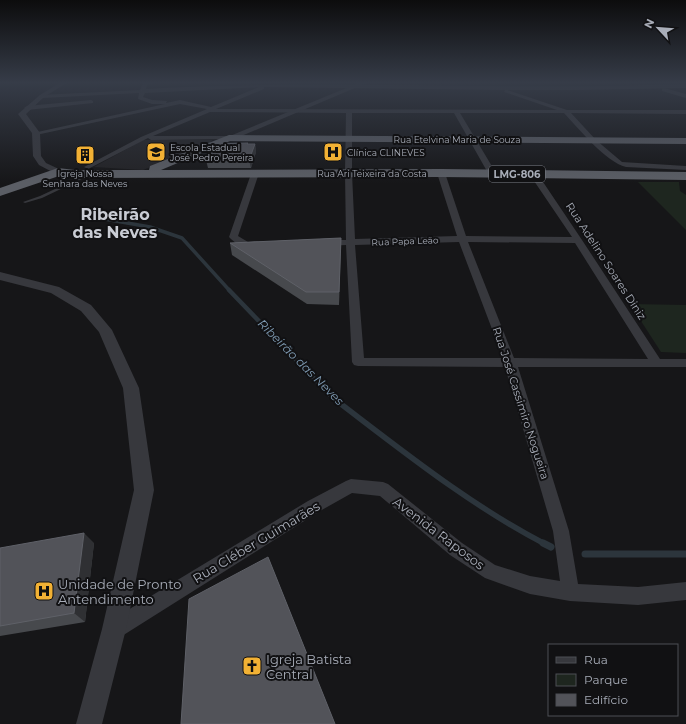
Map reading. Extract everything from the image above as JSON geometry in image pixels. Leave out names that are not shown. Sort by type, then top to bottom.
[{"type":"highway","name":"Rua Etelvina Maria de Souza","points":[[229,138],[472,138],[594,141],[686,141]]},
{"type":"highway","points":[[142,174],[229,138]]},
{"type":"highway","points":[[166,165],[175,174]]},
{"type":"highway","name":"LMG-806","points":[[0,192],[59,176],[89,172]]},
{"type":"highway","name":"Rua Ari Teixeira da Costa","points":[[89,172],[142,174],[492,173],[686,176]]},
{"type":"highway","name":"LMG-806","points":[[0,197],[59,176]]},
{"type":"street","points":[[23,116],[36,133],[37,156],[43,165],[59,176]]},
{"type":"street","points":[[36,133],[116,116]]},
{"type":"street","points":[[89,172],[144,138],[200,116]]},
{"type":"street","points":[[144,138],[229,138],[284,116]]},
{"type":"street","points":[[349,116],[347,139],[358,362],[686,363]]},
{"type":"street","points":[[459,116],[492,173]]},
{"type":"street","points":[[570,116],[594,141],[620,163],[626,166],[686,168]]},
{"type":"street","points":[[255,173],[233,237],[246,245],[268,244]]},
{"type":"street","name":"Rua José Cassimiro Nogueira","points":[[441,173],[462,239],[510,362],[561,531],[570,592]]},
{"type":"street","name":"Rua Adelino Soares Diniz","points":[[534,174],[656,362]]},
{"type":"street","name":"Rua Papa Leão","points":[[314,244],[462,239],[578,240]]},
{"type":"street","points":[[0,276],[55,290],[86,308],[105,330],[131,388],[144,490],[114,629],[89,724]]},
{"type":"street","name":"Rua Cléber Guimarães","points":[[114,629],[314,506],[351,486],[383,489]]},
{"type":"street","name":"Avenida Raposos","points":[[383,489],[456,549],[491,572],[530,585],[570,592],[638,596],[686,591]]},
{"type":"lane","points":[[24,202],[41,197],[89,172]]},
{"type":"shaded area","name":"Escola Estadual José Pedro Pereira","points":[[143,140],[212,140],[211,143],[143,170],[94,167]]},
{"type":"green space","points":[[638,182],[679,182],[680,191],[686,195],[686,230]]},
{"type":"green space","points":[[630,304],[686,305],[686,353],[661,352]]},
{"type":"building","points":[[248,143],[247,144],[255,144],[249,160],[206,160],[213,144]]},
{"type":"building","points":[[341,238],[339,292],[306,292],[230,243]]},
{"type":"building","name":"Unidade de Pronto Antendimento","points":[[84,533],[74,613],[0,626],[0,548]]},
{"type":"building","name":"Igreja Batista Central","points":[[268,557],[335,724],[181,724],[189,599]]},
{"type":"waterway","name":"Ribeirão das Neves","points":[[93,217],[150,227],[182,238],[230,291]]},
{"type":"waterway","name":"Ribeirão das Neves","points":[[229,290],[332,397],[339,402]]},
{"type":"waterway","name":"Ribeirão das Neves","points":[[337,401],[464,495],[517,529],[545,544]]},
{"type":"waterway","name":"Ribeirão das Neves","points":[[545,544],[551,547]]},
{"type":"waterway","name":"Ribeirão das Neves","points":[[585,554],[686,554]]},
{"type":"place","name":"Escola Estadual José Pedro Pereira","points":[[156,152]]},
{"type":"place","name":"Clínica CLINEVES","points":[[333,152]]},
{"type":"place","name":"Igreja Nossa Senhara das Neves","points":[[85,155]]},
{"type":"place","name":"Unidade de Pronto Antendimento","points":[[44,591]]},
{"type":"place","name":"Igreja Batista Central","points":[[252,666]]},
{"type":"district","name":"Ribeirão das Neves","points":[[115,223]]}]
